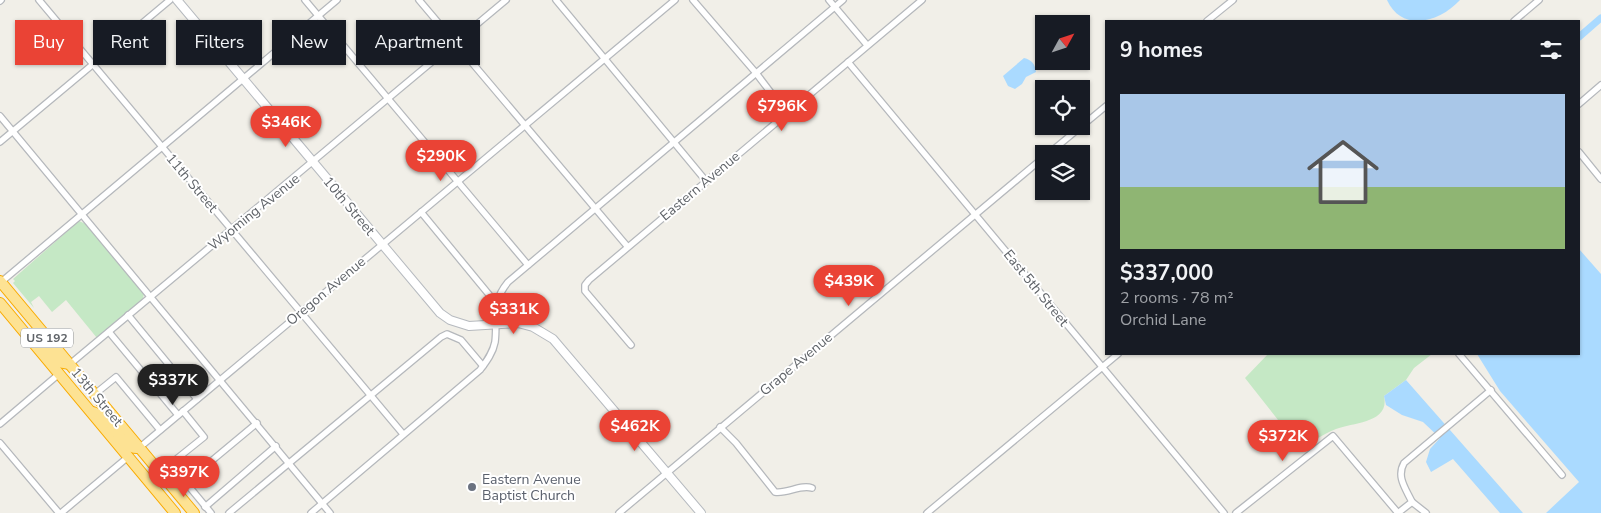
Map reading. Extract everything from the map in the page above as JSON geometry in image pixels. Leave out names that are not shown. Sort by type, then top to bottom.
[{"type":"highway","name":"13th Street","points":[[0,282],[193,513]]},
{"type":"highway","name":"13th Street","points":[[0,303],[176,513]]},
{"type":"highway","points":[[20,328],[35,335],[58,362],[70,364]]},
{"type":"highway","points":[[59,374],[70,375],[85,392],[95,394]]},
{"type":"highway","points":[[88,409],[105,418],[133,449],[139,448]]},
{"type":"highway","points":[[128,457],[140,459],[180,505],[193,513]]},
{"type":"street","name":"11th Street","points":[[39,0],[93,63]]},
{"type":"street","points":[[146,20],[170,0]]},
{"type":"street","name":"10th Street","points":[[177,0],[440,313],[460,324],[495,326],[518,323],[544,332],[561,347],[666,472]]},
{"type":"street","points":[[306,0],[528,265]]},
{"type":"street","points":[[0,282],[337,0]]},
{"type":"street","points":[[419,0],[436,20]]},
{"type":"street","name":"Wyoming Avenue","points":[[480,21],[506,0]]},
{"type":"street","points":[[556,0],[706,181]]},
{"type":"street","name":"Oregon Avenue","points":[[139,448],[675,0]]},
{"type":"street","points":[[692,0],[756,73],[787,114]]},
{"type":"street","points":[[829,0],[867,46]]},
{"type":"street","points":[[311,513],[484,366],[495,344],[494,312],[498,298],[508,282],[843,0]]},
{"type":"street","name":"Eastern Avenue","points":[[631,346],[585,291],[585,285],[627,246],[922,0]]},
{"type":"street","points":[[1208,20],[1233,0]]},
{"type":"street","points":[[1515,20],[1539,0]]},
{"type":"street","name":"East 5th Street","points":[[848,62],[1224,513]]},
{"type":"street","points":[[0,142],[93,65]]},
{"type":"street","name":"11th Street","points":[[95,65],[403,434]]},
{"type":"street","name":"Wyoming Avenue","points":[[70,364],[313,163],[427,65]]},
{"type":"street","points":[[474,65],[627,246]]},
{"type":"street","points":[[1580,103],[1601,85]]},
{"type":"street","points":[[1059,145],[1105,107]]},
{"type":"street","points":[[0,116],[330,513]]},
{"type":"street","points":[[1580,153],[1601,179]]},
{"type":"street","name":"Grape Avenue","points":[[619,513],[1035,165]]},
{"type":"street","points":[[421,212],[491,297],[498,298]]},
{"type":"street","points":[[128,315],[197,399]]},
{"type":"street","points":[[109,332],[204,437],[174,461],[172,466],[212,513]]},
{"type":"street","points":[[229,513],[438,339],[447,334],[461,340],[484,366]]},
{"type":"street","points":[[927,513],[1117,355]]},
{"type":"street","points":[[1460,355],[1492,390],[1562,475]]},
{"type":"street","points":[[0,424],[59,374]]},
{"type":"street","points":[[95,394],[116,377],[160,430]]},
{"type":"street","points":[[1426,513],[1412,502],[1400,472],[1404,463],[1492,390]]},
{"type":"street","points":[[185,483],[257,423]]},
{"type":"street","points":[[720,427],[736,443],[775,492],[784,494],[807,486],[812,488]]},
{"type":"street","points":[[1236,513],[1331,436],[1335,437],[1398,513],[1412,502]]},
{"type":"street","points":[[0,443],[60,513],[128,457]]},
{"type":"street","points":[[205,507],[276,446]]},
{"type":"street","points":[[666,472],[701,513]]},
{"type":"green space","points":[[79,221],[86,224],[144,294],[140,302],[97,338],[66,300],[52,312],[39,296],[31,302],[34,308],[13,283],[15,281],[13,279]]},
{"type":"green space","points":[[1267,355],[1431,355],[1414,368],[1406,380],[1384,396],[1382,412],[1361,423],[1336,429],[1300,448],[1245,378]]},
{"type":"water","points":[[1387,0],[1460,0],[1442,14],[1425,20],[1411,20],[1402,17]]},
{"type":"water","points":[[1024,58],[1033,63],[1036,72],[1026,77],[1022,84],[1015,89],[1008,86],[1003,76]]},
{"type":"water","points":[[1580,250],[1601,274],[1601,513],[1546,513],[1579,482],[1500,391],[1478,355],[1580,355]]},
{"type":"water","points":[[1406,380],[1523,513],[1500,513],[1453,459],[1431,472],[1426,462],[1430,449],[1440,438],[1423,422],[1402,415],[1386,405],[1384,396]]},
{"type":"waterway","points":[[1580,36],[1601,18]]},
{"type":"place","name":"Eastern Avenue Baptist Church","points":[[472,487]]}]
